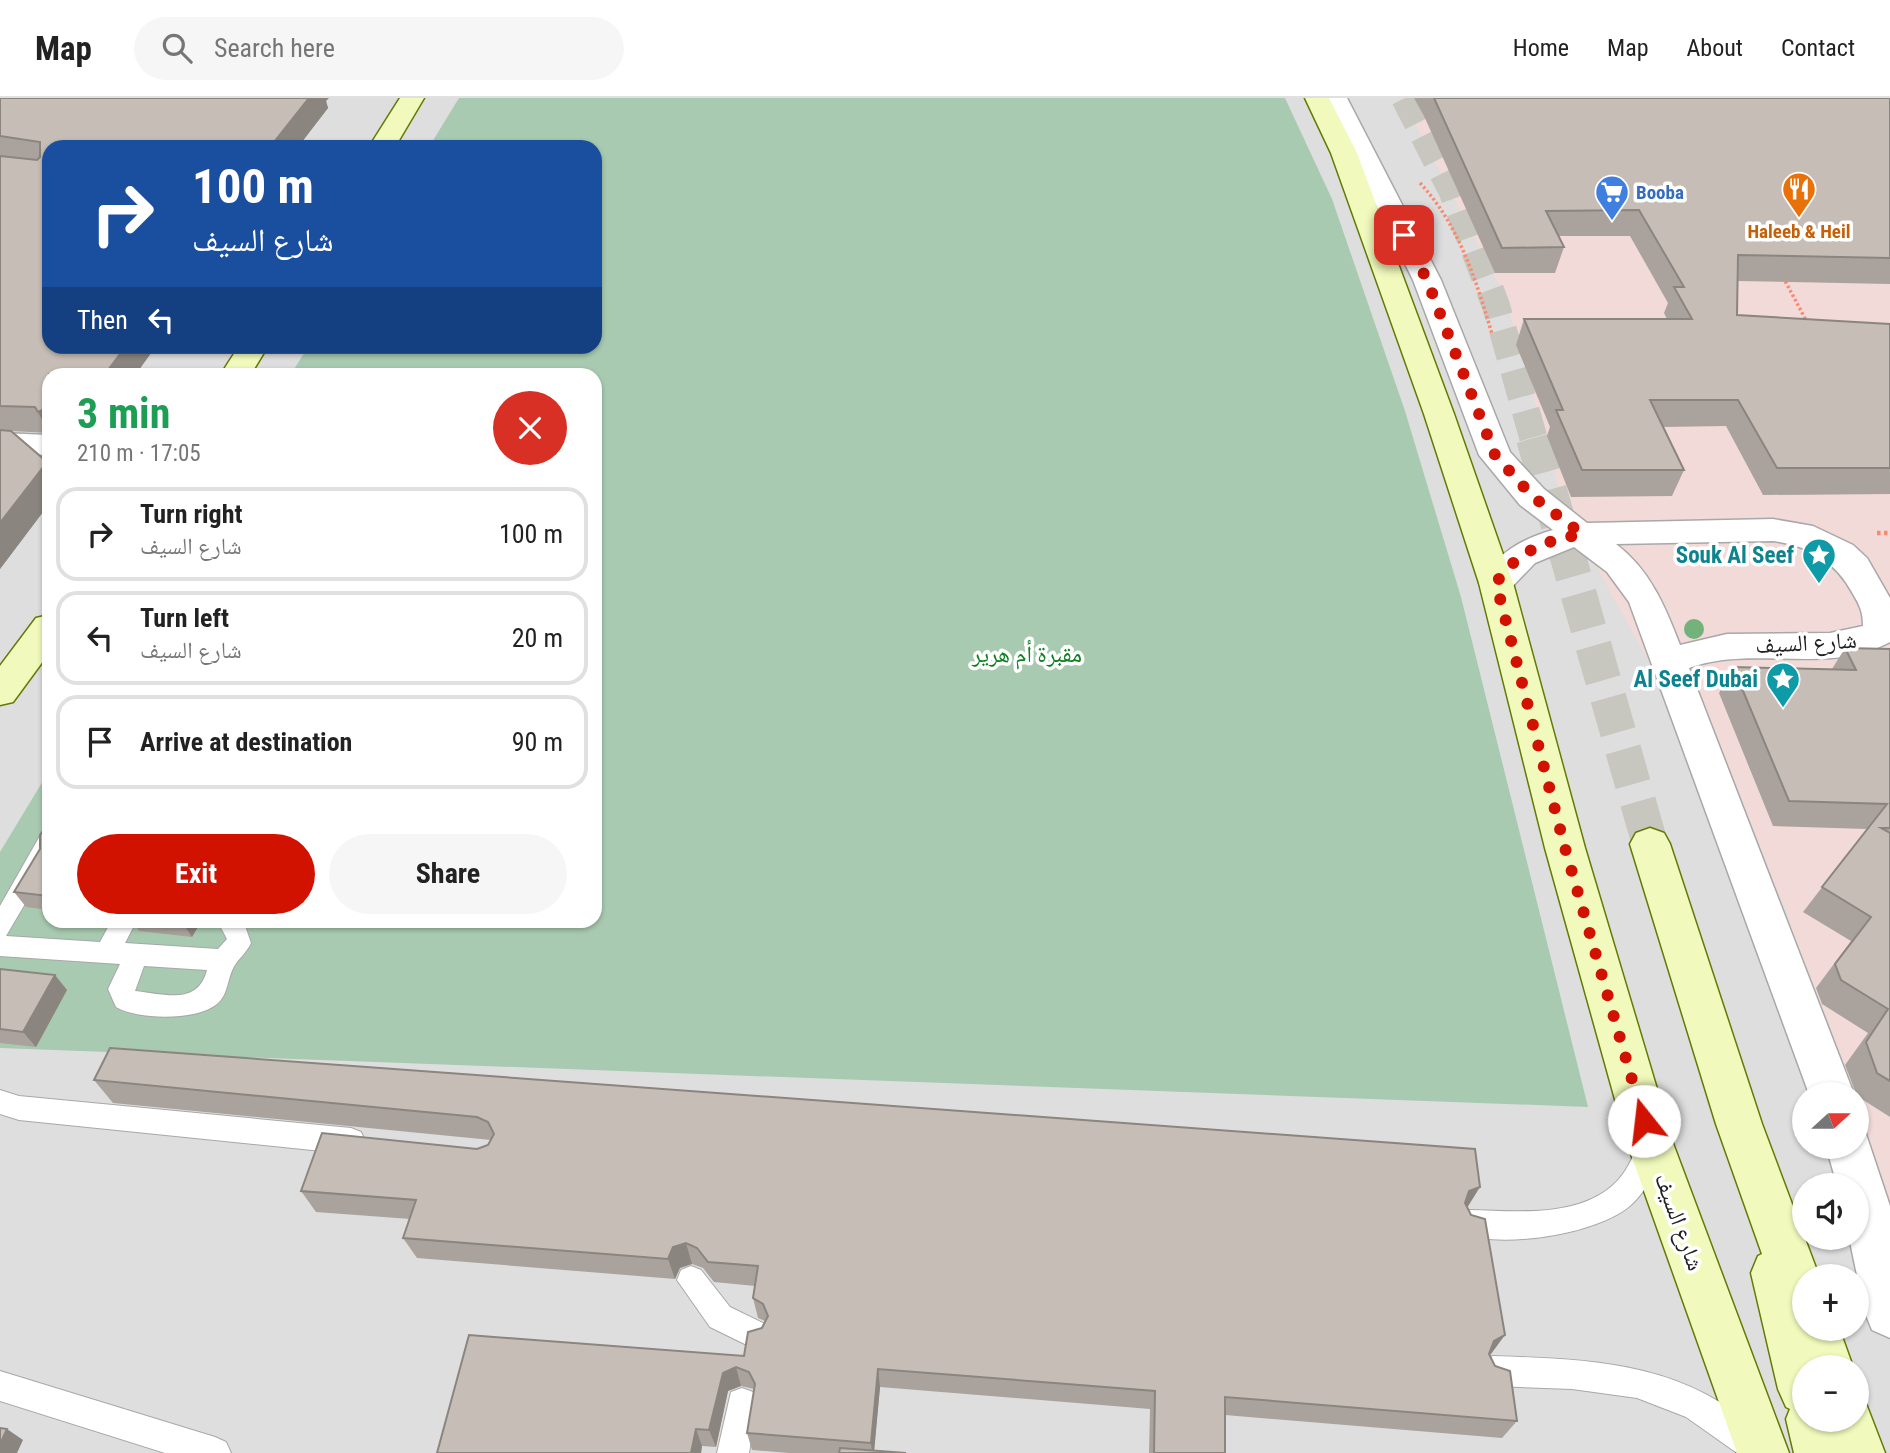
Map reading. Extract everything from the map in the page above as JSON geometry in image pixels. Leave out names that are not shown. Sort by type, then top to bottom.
[{"type":"street","points":[[386,140],[412,98]]},
{"type":"street","name":"شارع السيف","points":[[1317,98],[1344,153],[1439,414],[1496,583],[1565,848],[1651,1146],[1763,1453]]},
{"type":"street","points":[[1335,98],[1427,280],[1495,455],[1532,496],[1602,548],[1634,581],[1646,599],[1828,1082]]},
{"type":"street","points":[[0,443],[42,445]]},
{"type":"street","name":"شارع السيف","points":[[1496,583],[1509,565],[1528,550],[1553,540],[1582,534],[1773,530],[1801,534],[1842,552],[1855,566],[1881,613],[1880,632],[1861,643],[1729,646],[1698,652],[1670,662]]},
{"type":"street","points":[[0,692],[42,636]]},
{"type":"street","points":[[1650,844],[1739,1124],[1792,1270]]},
{"type":"street","points":[[1739,1124],[1796,1355]]},
{"type":"street","points":[[1853,1159],[1865,1200],[1890,1313]]},
{"type":"street","points":[[1815,1432],[1820,1453]]},
{"type":"street","points":[[1852,1432],[1859,1453]]},
{"type":"lane","points":[[0,928],[42,853]]},
{"type":"lane","points":[[107,953],[121,928]]},
{"type":"lane","points":[[137,954],[121,989],[121,995],[131,1002],[196,1003],[211,994],[224,960],[233,954],[239,937],[234,928]]},
{"type":"lane","points":[[0,946],[224,960]]},
{"type":"lane","points":[[6,1107],[378,1144]]},
{"type":"lane","points":[[1469,1223],[1530,1226],[1558,1223],[1584,1216],[1624,1194],[1637,1180],[1651,1146]]},
{"type":"lane","points":[[691,1280],[720,1317],[755,1334]]},
{"type":"lane","points":[[1493,1371],[1595,1375],[1650,1383],[1705,1409],[1763,1453]]},
{"type":"lane","points":[[0,1386],[215,1453]]},
{"type":"lane","points":[[733,1453],[742,1404]]},
{"type":"path","points":[[1780,270],[1811,329]]},
{"type":"shaded area","points":[[0,98],[1832,98],[1890,111],[1890,1453],[0,1453]]},
{"type":"shaded area","name":"Al Seef Dubai","points":[[1402,98],[1822,98],[1890,115],[1890,1340],[1868,1250],[1869,1173],[1857,1173],[1857,1159],[1869,1159],[1869,1082],[1828,1082],[1786,909],[1564,508],[1506,299]]},
{"type":"green space","name":"مقبرة أم هرير","points":[[459,98],[1285,98],[1332,199],[1405,411],[1461,597],[1588,1107],[0,1048],[0,852],[42,783],[42,928],[602,928],[602,368],[295,368],[304,354],[602,354],[602,140],[433,140]]},
{"type":"building","points":[[0,98],[309,98],[276,140],[42,140],[42,354],[120,354],[110,368],[42,368],[42,410],[38,412],[35,407],[0,406],[0,156],[37,160],[40,157],[40,142],[0,136]]},
{"type":"building","points":[[1434,98],[1890,98],[1890,258],[1738,255],[1737,315],[1890,324],[1890,468],[1777,468],[1738,400],[1650,400],[1684,470],[1582,470],[1556,410],[1563,410],[1524,319],[1692,319],[1674,287],[1684,287],[1639,210],[1546,211],[1564,247],[1502,248]]},
{"type":"building","points":[[0,430],[11,431],[42,458],[42,468],[0,523]]},
{"type":"building","points":[[1845,648],[1890,649],[1890,828],[1881,828],[1890,833],[1890,1081],[1877,1073],[1866,1042],[1888,1009],[1841,980],[1835,964],[1871,917],[1822,887],[1887,804],[1789,801],[1733,667],[1856,670]]},
{"type":"building","points":[[42,832],[42,895],[14,892],[40,849]]},
{"type":"building","points":[[0,969],[55,975],[23,1032],[0,1029]]},
{"type":"building","points":[[110,1048],[1475,1149],[1480,1187],[1469,1191],[1465,1203],[1471,1215],[1485,1219],[1505,1335],[1494,1341],[1489,1354],[1495,1366],[1510,1371],[1517,1421],[1225,1397],[1225,1453],[1154,1453],[1155,1391],[878,1369],[871,1443],[747,1433],[755,1384],[749,1372],[736,1367],[723,1373],[709,1430],[696,1429],[691,1453],[437,1453],[469,1335],[744,1356],[748,1332],[762,1328],[768,1316],[763,1304],[753,1298],[758,1266],[708,1262],[697,1248],[686,1243],[673,1247],[668,1259],[403,1238],[416,1200],[301,1191],[322,1133],[477,1149],[488,1145],[494,1134],[488,1122],[477,1117],[94,1080]]},
{"type":"building","points":[[0,1428],[7,1429],[0,1444]]},
{"type":"building","points":[[840,1448],[906,1453],[839,1453]]},
{"type":"tunnel","points":[[1405,98],[1452,190],[1496,306],[1534,440]]},
{"type":"tunnel","points":[[1534,438],[1650,844]]},
{"type":"place","name":"Haleeb & Heil","points":[[1799,219]]},
{"type":"place","name":"Booba","points":[[1612,222]]},
{"type":"place","name":"Souk Al Seef","points":[[1819,585]]},
{"type":"place","name":"Al Seef Dubai","points":[[1783,709]]},
{"type":"route","points":[[1404,235],[1427,280],[1486,439],[1495,455],[1517,483],[1582,534],[1553,540],[1528,550],[1509,565],[1496,583],[1565,848],[1644,1121]]}]
